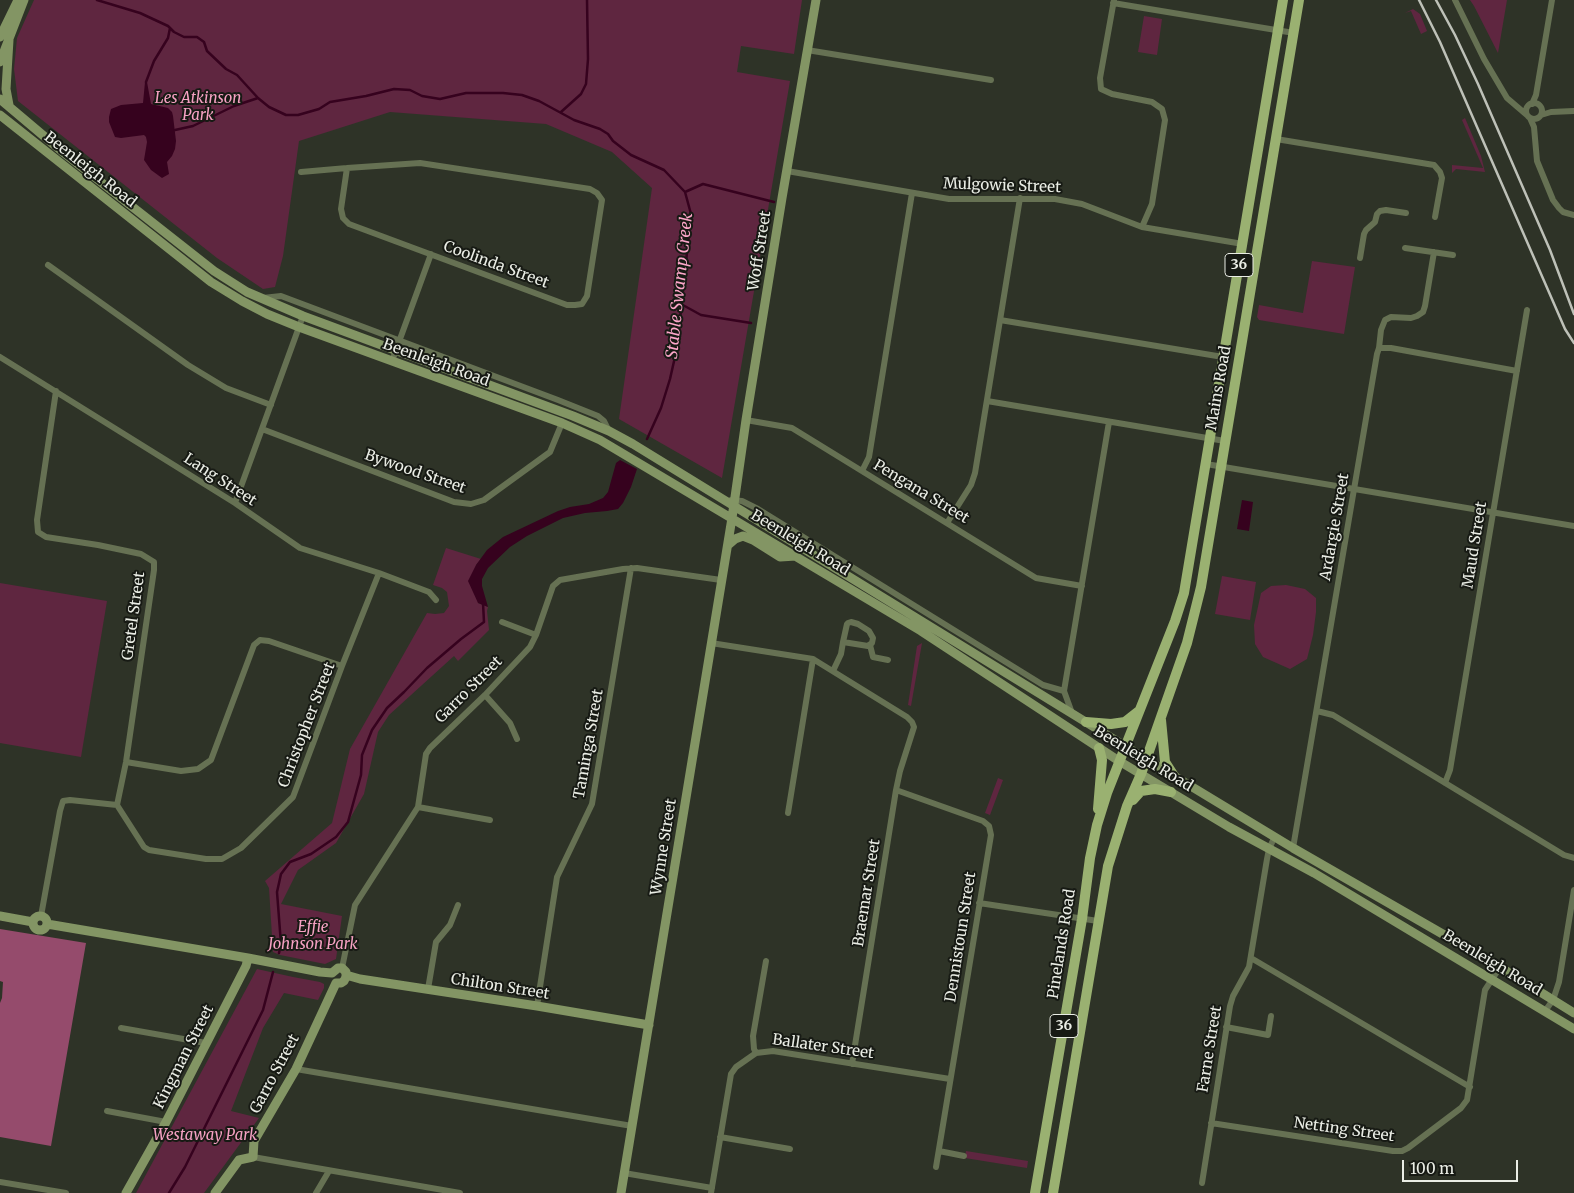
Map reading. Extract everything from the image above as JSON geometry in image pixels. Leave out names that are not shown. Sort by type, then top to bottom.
[{"type":"main road","points":[[0,62],[4,38],[18,0]]},
{"type":"main road","points":[[8,106],[4,38],[24,0]]},
{"type":"main road","name":"Woff Street","points":[[734,503],[746,420],[816,0]]},
{"type":"main road","name":"Mains Road","points":[[1119,761],[1182,600],[1284,0]]},
{"type":"main road","name":"Mains Road","points":[[1141,774],[1187,643],[1198,602],[1299,0]]},
{"type":"main road","name":"Beenleigh Road","points":[[0,99],[64,153],[214,271],[262,299],[303,316],[398,346],[573,416],[633,444],[722,499],[734,503],[1293,848],[1500,967],[1574,1013]]},
{"type":"main road","name":"Beenleigh Road","points":[[0,116],[211,282],[242,301],[268,314],[562,423],[618,449],[920,631],[1119,761],[1269,849],[1314,873],[1574,1029]]},
{"type":"main road","name":"Wynne Street","points":[[621,1193],[734,503]]},
{"type":"main road","points":[[728,545],[735,539],[743,536],[780,557],[796,556]]},
{"type":"main road","points":[[1086,722],[1111,724],[1126,722],[1140,710]]},
{"type":"main road","points":[[1160,716],[1165,762],[1174,776]]},
{"type":"main road","points":[[1097,825],[1102,760],[1099,748]]},
{"type":"main road","name":"Pinelands Road","points":[[1035,1193],[1082,919],[1090,858],[1097,825],[1119,761]]},
{"type":"main road","name":"36","points":[[1053,1193],[1108,866],[1127,806],[1141,774]]},
{"type":"main road","points":[[1127,806],[1141,791],[1155,788],[1171,792]]},
{"type":"main road","points":[[0,916],[41,921],[320,972],[332,973],[336,969],[344,972],[344,981],[336,982],[332,979],[332,973]]},
{"type":"main road","name":"Kingman Street","points":[[126,1193],[166,1122],[246,966],[248,958]]},
{"type":"main road","name":"Chilton Street","points":[[344,972],[428,989],[649,1025]]},
{"type":"main road","name":"Garro Street","points":[[252,1157],[254,1141],[296,1069],[336,982]]},
{"type":"main road","points":[[215,1193],[239,1160],[252,1157]]},
{"type":"street","points":[[1455,0],[1510,103],[1520,108],[1529,117],[1536,119],[1536,95],[1552,0]]},
{"type":"street","points":[[1142,227],[1152,204],[1166,120],[1162,109],[1152,102],[1112,94],[1101,89],[1100,78],[1114,2],[1294,32]]},
{"type":"street","points":[[807,50],[992,80]]},
{"type":"street","points":[[1520,108],[1551,112],[1574,111]]},
{"type":"street","points":[[1534,127],[1526,114],[1537,110]]},
{"type":"street","points":[[1537,110],[1534,127],[1537,161],[1553,200],[1563,212],[1574,215]]},
{"type":"street","points":[[1276,139],[1434,165],[1439,169],[1442,178],[1435,218]]},
{"type":"street","name":"Coolinda Street","points":[[420,163],[590,189],[602,200],[587,296],[582,304],[567,305],[349,224],[343,218],[340,210],[347,168],[420,163]]},
{"type":"street","points":[[301,172],[347,168]]},
{"type":"street","name":"Mulgowie Street","points":[[787,171],[949,199],[1055,199],[1082,204],[1142,227],[1243,244]]},
{"type":"street","points":[[862,471],[869,457],[912,193]]},
{"type":"street","points":[[947,523],[971,485],[975,473],[1020,198]]},
{"type":"street","points":[[1360,258],[1364,234],[1375,222],[1380,211],[1406,213]]},
{"type":"street","points":[[1405,248],[1453,255]]},
{"type":"street","name":"Ardargie Street","points":[[1293,848],[1353,489],[1377,354],[1380,348],[1380,330],[1385,320],[1391,317],[1410,318],[1423,312],[1434,252]]},
{"type":"street","points":[[392,361],[431,254]]},
{"type":"street","points":[[48,265],[188,365],[226,388],[271,405]]},
{"type":"street","name":"Beenleigh Road","points":[[262,299],[281,296],[398,346]]},
{"type":"street","name":"Maud Street","points":[[1445,783],[1450,770],[1527,310]]},
{"type":"street","points":[[235,503],[303,316]]},
{"type":"street","points":[[1000,320],[1223,357]]},
{"type":"street","points":[[1380,348],[1390,348],[1516,371]]},
{"type":"street","name":"Lang Street","points":[[0,357],[235,503],[300,548],[379,573],[429,592],[436,600]]},
{"type":"street","name":"Gretel Street","points":[[56,391],[37,520],[38,532],[46,536],[141,554],[154,562],[126,762],[117,805]]},
{"type":"street","points":[[987,401],[1225,441]]},
{"type":"street","name":"Pengana Street","points":[[746,420],[792,428],[1036,578],[1082,586]]},
{"type":"street","points":[[1072,713],[1064,691],[1109,422]]},
{"type":"street","name":"Bywood Street","points":[[262,429],[454,502],[471,504],[484,500],[550,452],[562,423]]},
{"type":"street","points":[[1206,464],[1574,526]]},
{"type":"street","name":"Beenleigh Road","points":[[734,503],[742,501],[758,509],[1043,685],[1064,691]]},
{"type":"street","name":"Garro Street","points":[[344,972],[354,905],[418,807],[426,754],[530,647],[553,586],[560,580],[631,568],[721,580]]},
{"type":"street","name":"Taminga Street","points":[[537,1006],[557,877],[592,804],[631,568]]},
{"type":"street","name":"Christopher Street","points":[[117,805],[144,846],[149,850],[206,859],[222,859],[241,848],[293,798],[379,573]]},
{"type":"street","points":[[502,622],[536,635]]},
{"type":"street","points":[[711,643],[813,659],[833,671],[839,661],[847,624],[851,622],[858,624],[871,634],[873,638],[870,645],[873,656],[888,660]]},
{"type":"street","points":[[126,762],[181,771],[198,769],[211,760],[254,645],[260,640],[269,641],[342,666]]},
{"type":"street","points":[[844,642],[870,645]]},
{"type":"street","points":[[788,813],[813,659]]},
{"type":"street","name":"Braemar Street","points":[[833,671],[907,718],[914,727],[896,790],[852,1064]]},
{"type":"street","points":[[485,695],[510,723],[517,739]]},
{"type":"street","points":[[1317,711],[1333,715],[1564,855],[1574,858]]},
{"type":"street","name":"Dennistoun Street","points":[[896,790],[983,821],[989,826],[991,835],[936,1167]]},
{"type":"street","points":[[41,921],[63,802],[70,800],[117,805]]},
{"type":"street","points":[[418,807],[490,820]]},
{"type":"street","name":"Farne Street","points":[[1202,1183],[1230,1006],[1233,996],[1249,967],[1269,849],[1275,836]]},
{"type":"street","points":[[1545,1012],[1553,1000],[1559,982],[1574,890]]},
{"type":"street","points":[[979,903],[1098,921]]},
{"type":"street","points":[[428,989],[436,942],[450,925],[458,905]]},
{"type":"street","points":[[1566,944],[1574,946]]},
{"type":"street","points":[[1251,958],[1470,1087]]},
{"type":"street","points":[[756,1053],[753,1036],[766,962]]},
{"type":"street","name":"Netting Street","points":[[1211,1123],[1402,1151],[1408,1148],[1461,1108],[1467,1100],[1485,990],[1500,967]]},
{"type":"street","points":[[1226,1027],[1268,1035],[1271,1016]]},
{"type":"street","points":[[121,1028],[206,1044]]},
{"type":"street","name":"Ballater Street","points":[[712,1190],[731,1074],[736,1067],[756,1053],[773,1051],[950,1080]]},
{"type":"street","points":[[296,1069],[632,1126]]},
{"type":"street","points":[[107,1111],[166,1122]]},
{"type":"street","points":[[720,1137],[790,1149]]},
{"type":"street","points":[[939,1152],[964,1156]]},
{"type":"street","points":[[252,1157],[460,1193]]},
{"type":"street","points":[[316,1193],[329,1171]]},
{"type":"street","points":[[624,1173],[712,1190]]},
{"type":"street","points":[[0,1182],[66,1193]]},
{"type":"green space","name":"Les Atkinson Park","points":[[34,0],[802,0],[794,54],[741,46],[737,72],[790,81],[722,478],[619,419],[652,188],[612,152],[546,124],[390,112],[299,141],[283,256],[275,287],[263,289],[217,258],[18,101],[14,69],[17,38]]},
{"type":"green space","points":[[1470,0],[1507,0],[1498,53],[1474,6]]},
{"type":"green space","points":[[1413,9],[1420,14],[1427,31],[1421,34],[1411,11],[1405,13]]},
{"type":"green space","points":[[1144,16],[1162,19],[1157,55],[1138,52]]},
{"type":"green space","points":[[1465,118],[1481,156],[1485,172],[1456,169],[1452,173],[1452,165],[1483,168],[1462,120]]},
{"type":"green space","points":[[1312,261],[1355,267],[1344,334],[1259,320],[1257,317],[1259,305],[1303,313]]},
{"type":"green space","name":"Effie Johnson Park","points":[[446,548],[481,559],[476,565],[478,603],[488,607],[489,630],[458,661],[454,656],[389,715],[378,732],[364,794],[336,843],[298,870],[281,904],[342,916],[336,959],[325,964],[280,955],[273,952],[269,888],[265,881],[332,823],[350,749],[427,613],[444,613],[449,606],[447,592],[433,585]]},
{"type":"green space","points":[[1222,576],[1256,582],[1250,620],[1215,614]]},
{"type":"green space","points":[[0,583],[107,601],[81,757],[0,743]]},
{"type":"green space","points":[[1286,585],[1305,589],[1316,598],[1313,635],[1307,659],[1290,669],[1263,657],[1255,644],[1254,625],[1261,593],[1271,586]]},
{"type":"green space","points":[[922,643],[911,706],[908,705],[917,646]]},
{"type":"green space","points":[[998,778],[1003,780],[990,815],[985,813]]},
{"type":"green space","name":"Westaway Park","points":[[257,969],[324,984],[318,1000],[284,993],[263,1028],[231,1111],[259,1118],[204,1193],[136,1193]]},
{"type":"green space","points":[[966,1151],[1028,1161],[1027,1168],[965,1158]]},
{"type":"shaded area","points":[[145,82],[147,82],[151,104],[168,108],[173,116],[175,149],[167,162],[169,174],[162,178],[151,170],[144,160],[146,137],[144,135],[115,137],[109,122],[111,109],[121,105],[143,103]]},
{"type":"shaded area","points":[[620,460],[637,469],[631,487],[618,509],[563,518],[510,547],[488,568],[482,579],[488,607],[478,603],[468,581],[476,565],[487,550],[503,537],[558,511],[589,504],[603,498],[608,492],[616,463]]},
{"type":"shaded area","points":[[1242,500],[1253,502],[1249,531],[1237,529]]},
{"type":"shaded area","points":[[0,929],[86,943],[51,1146],[0,1137],[0,1003],[3,982],[0,981]]},
{"type":"waterway","name":"Stable Swamp Creek","points":[[97,0],[140,13],[168,26],[174,32],[184,37],[197,37],[204,42],[207,51],[226,69],[237,75],[258,98],[269,107],[286,115],[298,115],[319,109],[330,102],[394,89],[410,90],[422,96],[440,99],[466,93],[522,95],[539,101],[574,120],[600,129],[631,155],[664,170],[685,192],[691,214],[677,348],[661,408],[647,439]]},
{"type":"waterway","points":[[561,112],[581,94],[586,84],[588,59],[587,0]]},
{"type":"waterway","points":[[146,82],[154,61],[168,38],[170,28]]},
{"type":"waterway","points":[[175,130],[193,126],[234,106],[258,98]]},
{"type":"waterway","points":[[685,192],[703,184],[774,202]]},
{"type":"waterway","points":[[681,304],[701,315],[751,323]]},
{"type":"waterway","name":"Stable Swamp Creek","points":[[279,953],[281,944],[277,892],[281,874],[290,862],[311,854],[336,837],[348,822],[361,775],[362,755],[372,730],[387,708],[427,668],[484,622],[483,603]]},
{"type":"waterway","name":"Stable Swamp Creek","points":[[169,1193],[185,1167],[263,1010],[273,972]]},
{"type":"railway","points":[[1419,0],[1440,42],[1565,329],[1574,343]]},
{"type":"railway","points":[[1436,0],[1478,84],[1550,250],[1574,314]]}]
